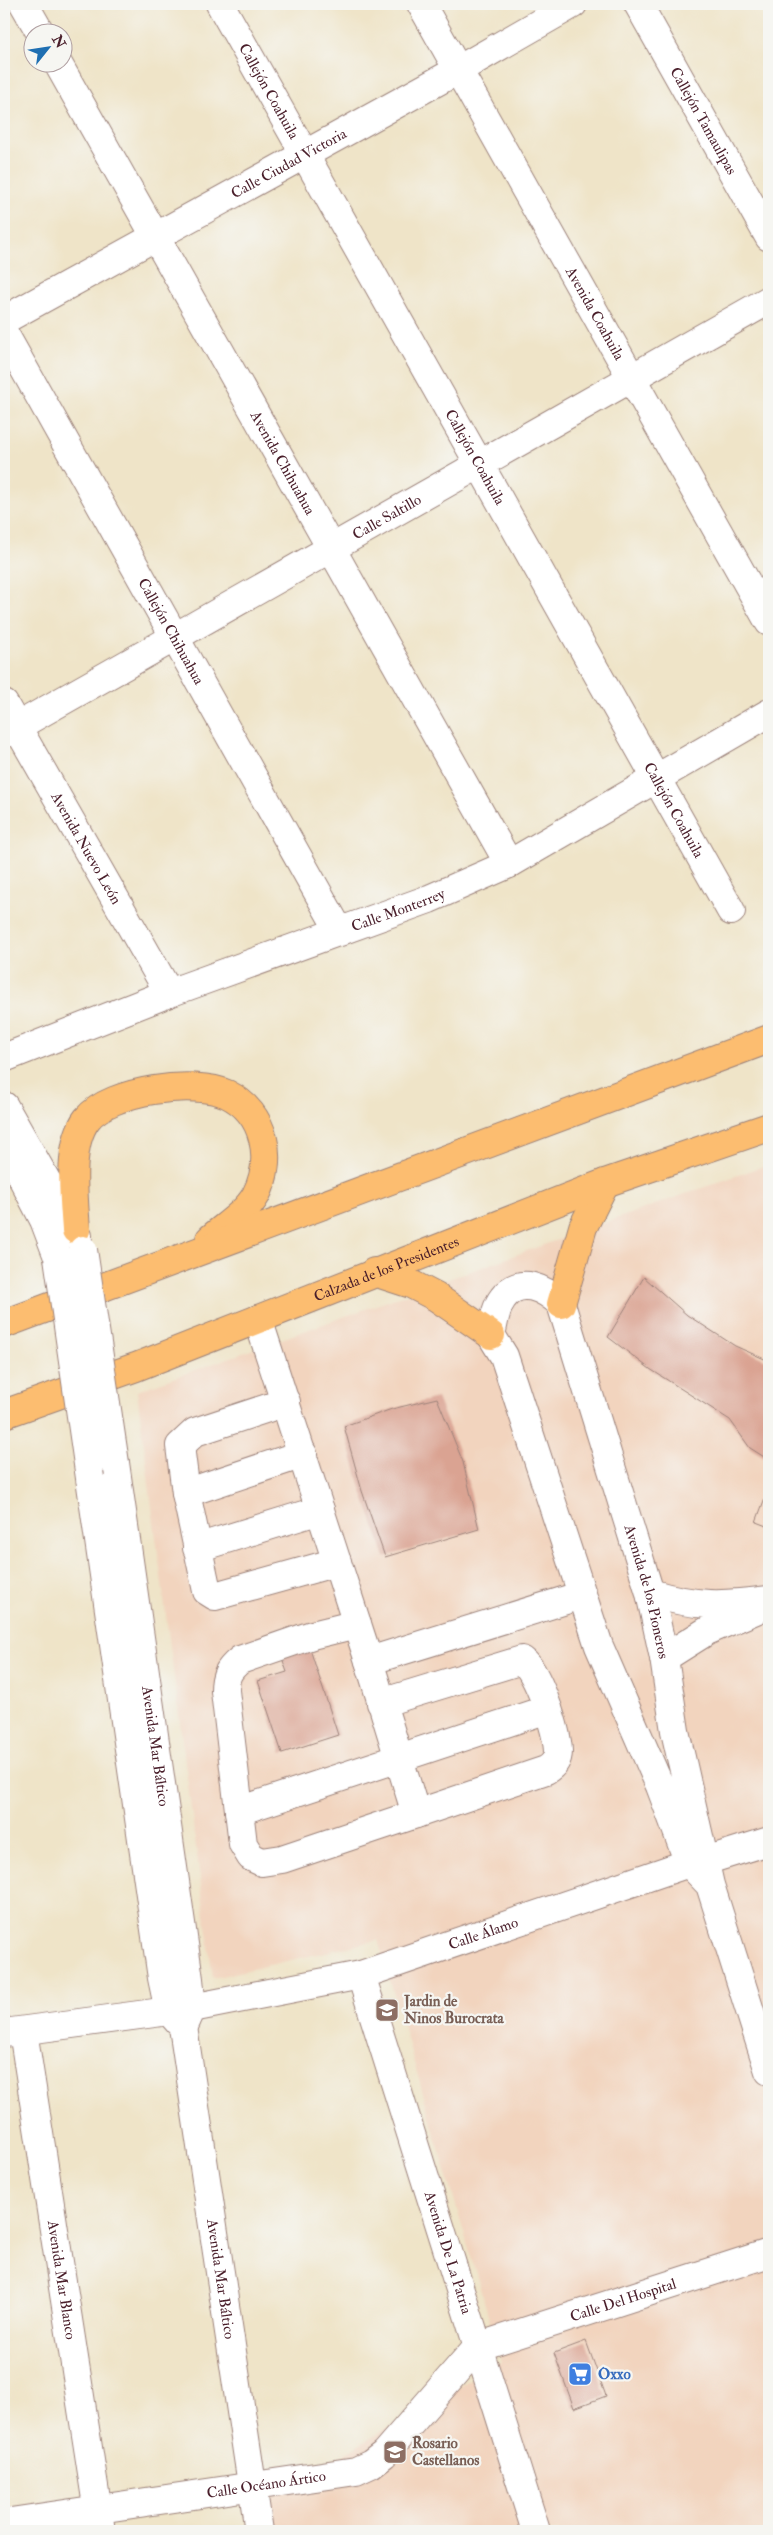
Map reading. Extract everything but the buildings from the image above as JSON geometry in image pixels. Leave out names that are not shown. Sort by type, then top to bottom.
[{"type":"highway","points":[[4,1324],[769,1039]]},
{"type":"highway","points":[[72,1246],[74,1157],[87,1119],[103,1106],[135,1094],[172,1088],[208,1090],[227,1094],[244,1106],[259,1124],[266,1149],[266,1170],[255,1196],[239,1215],[192,1254]]},
{"type":"highway","name":"Calzada de los Presidentes","points":[[4,1414],[136,1367],[374,1272],[605,1183],[769,1127]]},
{"type":"highway","points":[[561,1304],[583,1227],[605,1183]]},
{"type":"highway","points":[[374,1272],[411,1284],[436,1297],[491,1335]]},
{"type":"street","points":[[24,4],[34,22]]},
{"type":"street","name":"Callejón Coahuila","points":[[220,4],[731,911]]},
{"type":"street","name":"Avenida Coahuila","points":[[421,4],[769,622]]},
{"type":"street","name":"Calle Ciudad Victoria","points":[[4,320],[155,235],[458,70],[573,4]]},
{"type":"street","name":"Callejón Tamaulipas","points":[[638,4],[769,237]]},
{"type":"street","name":"Avenida Chihuahua","points":[[63,72],[509,864]]},
{"type":"street","name":"Calle Saltillo","points":[[8,722],[175,637],[769,300]]},
{"type":"street","name":"Callejón Chihuahua","points":[[4,333],[340,932]]},
{"type":"street","name":"Calle Monterrey","points":[[4,1058],[169,994],[429,898],[509,864],[769,713]]},
{"type":"street","name":"Avenida Nuevo León","points":[[8,722],[169,994]]},
{"type":"street","points":[[4,1106],[72,1246]]},
{"type":"street","points":[[4,1143],[44,1220],[72,1246]]},
{"type":"street","name":"Avenida Mar Báltico","points":[[72,1246],[115,1463],[181,2015],[259,2531]]},
{"type":"street","name":"Avenida Mar Báltico","points":[[72,1246],[90,1478],[162,1978],[181,2015]]},
{"type":"street","points":[[491,1335],[497,1310],[503,1298],[512,1290],[524,1286],[538,1286],[561,1304]]},
{"type":"street","name":"Avenida de los Pioneros","points":[[561,1304],[650,1593],[664,1658],[675,1731],[701,1870]]},
{"type":"street","points":[[258,1319],[303,1454],[416,1814]]},
{"type":"street","name":"Avenida de los Pioneros","points":[[491,1335],[504,1356],[558,1516],[599,1646],[701,1870],[769,2071]]},
{"type":"street","points":[[286,1402],[195,1432],[183,1440],[180,1451],[186,1493],[207,1591],[213,1596],[337,1562]]},
{"type":"street","points":[[186,1493],[303,1454]]},
{"type":"street","points":[[197,1548],[320,1510]]},
{"type":"street","points":[[650,1593],[693,1604],[718,1606],[769,1602]]},
{"type":"street","points":[[369,1661],[582,1596]]},
{"type":"street","points":[[664,1658],[707,1631],[769,1602]]},
{"type":"street","points":[[357,1624],[312,1635],[240,1660],[230,1668],[225,1676],[224,1691],[239,1810],[246,1852],[251,1857],[262,1862],[282,1859],[546,1770],[552,1766],[558,1751],[548,1709],[538,1682],[522,1660],[381,1703]]},
{"type":"street","points":[[239,1810],[548,1709]]},
{"type":"street","points":[[642,1742],[662,1743],[675,1731]]},
{"type":"street","name":"Calle Álamo","points":[[14,2032],[181,2015],[361,1976],[701,1870],[769,1841]]},
{"type":"street","name":"Avenida De La Patria","points":[[361,1976],[536,2531]]},
{"type":"street","name":"Avenida Mar Blanco","points":[[14,2032],[99,2520]]},
{"type":"street","name":"Calle Del Hospital","points":[[477,2347],[769,2253]]},
{"type":"street","name":"Calle Océano Ártico","points":[[4,2523],[99,2520],[253,2487],[356,2471],[371,2464],[384,2454],[477,2347]]},
{"type":"shaded area","points":[[769,1164],[769,2531],[268,2531],[264,2500],[502,2362],[378,1940],[213,1978],[137,1391]]},
{"type":"place","name":"Jardin de Ninos Burocrata","points":[[387,2010]]},
{"type":"place","name":"Oxxo","points":[[580,2374]]},
{"type":"place","name":"Rosario Castellanos","points":[[395,2452]]}]
